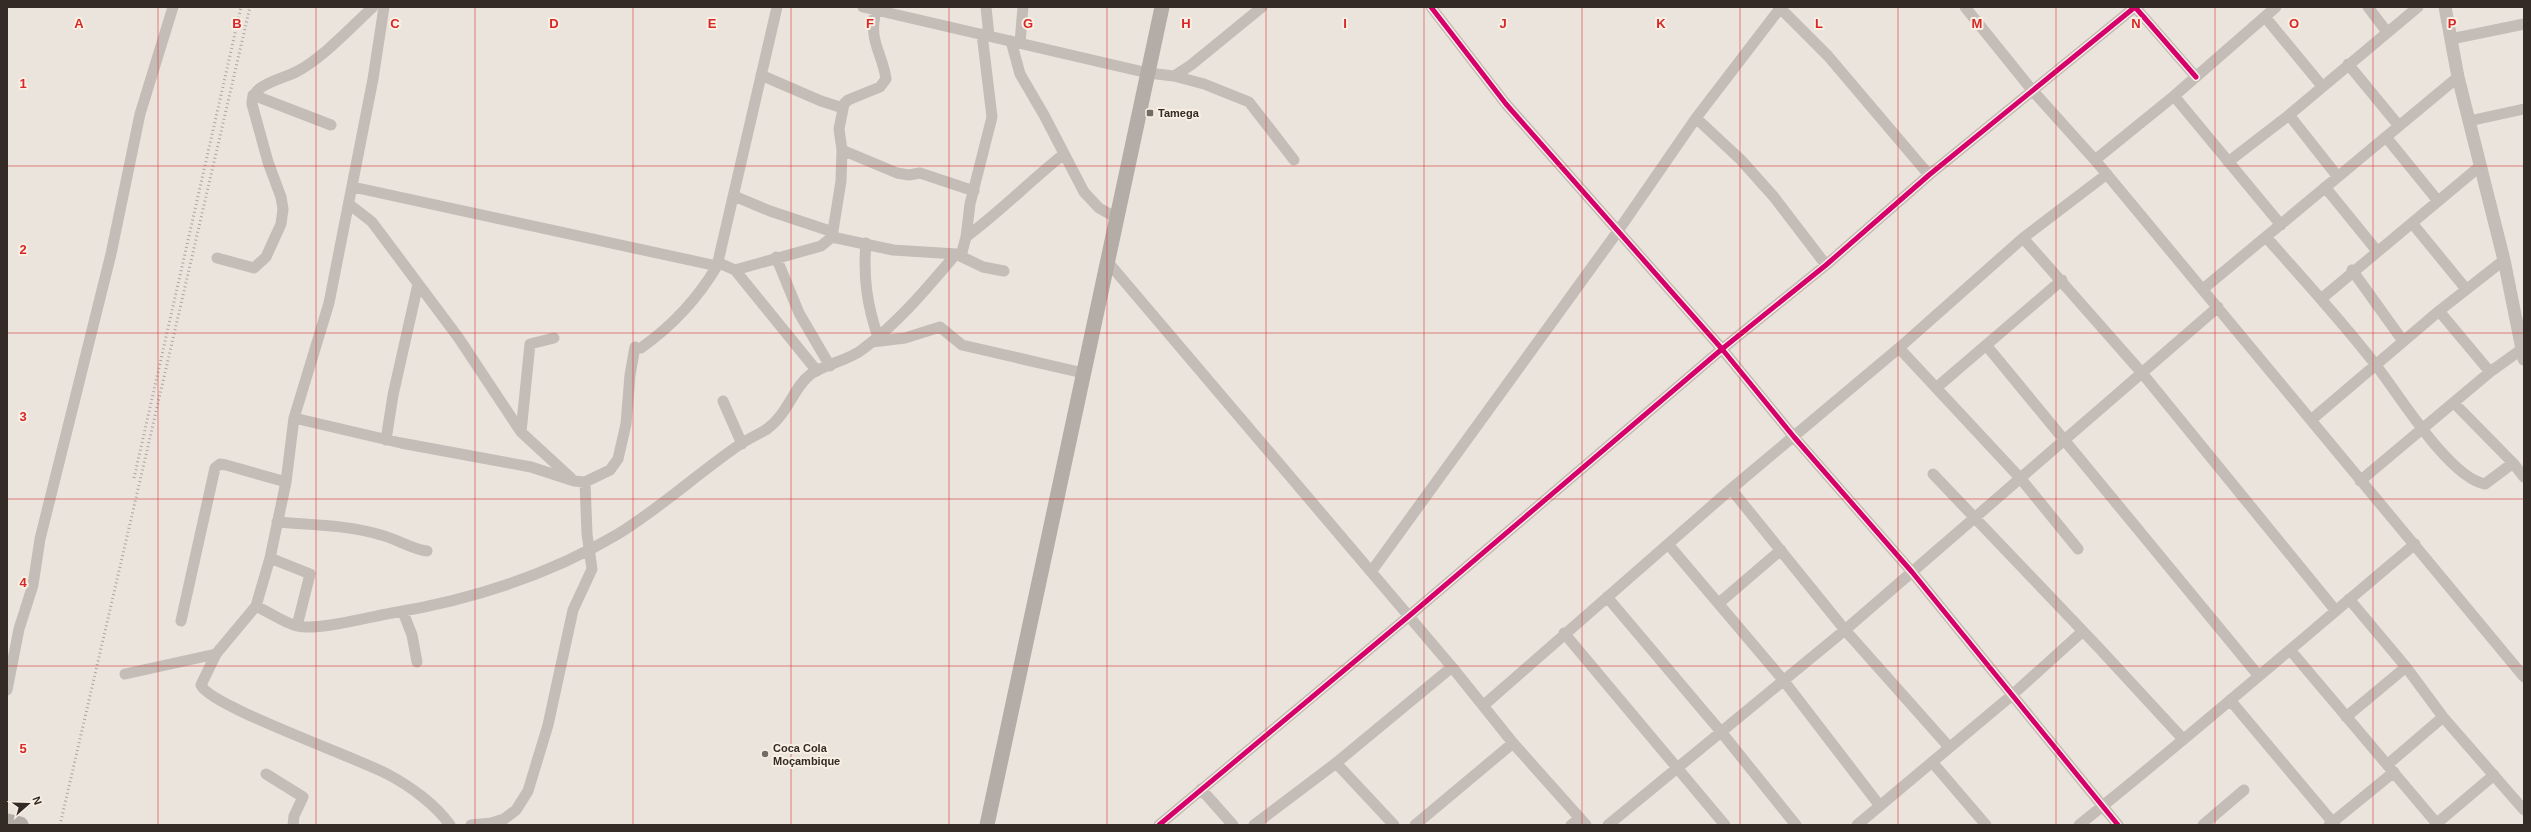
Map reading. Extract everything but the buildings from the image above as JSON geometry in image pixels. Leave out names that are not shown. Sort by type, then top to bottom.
[{"type":"main road","points":[[987,825],[1162,7]]},
{"type":"main road","points":[[7,822],[20,825]]},
{"type":"street","points":[[217,258],[254,268],[266,257],[281,224],[281,197],[268,162],[252,104],[253,95],[260,88],[300,70],[373,7]]},
{"type":"street","points":[[384,7],[373,79],[353,187],[329,303],[294,418],[286,482],[270,558],[256,606],[216,654],[201,685],[206,693],[389,775],[419,796],[444,817],[450,825]]},
{"type":"street","points":[[294,418],[386,440],[531,467],[580,481],[610,470],[618,459],[626,424],[630,375],[638,348],[661,334],[704,288],[718,264],[777,7]]},
{"type":"street","points":[[863,7],[1148,73],[1174,76],[1204,84],[1249,102],[1294,160]]},
{"type":"street","points":[[256,606],[297,626],[318,626],[403,612],[522,580],[589,549],[617,534],[664,502],[742,444],[778,420],[809,376],[817,371],[848,359],[875,339],[916,302],[958,255],[966,237],[974,190],[992,117],[985,35],[986,7]]},
{"type":"street","points":[[1023,7],[1016,42],[1020,74],[1077,180],[1091,201],[1117,218]]},
{"type":"street","points":[[1174,76],[1191,65],[1262,7]]},
{"type":"street","points":[[1431,7],[1506,104],[1722,349],[1794,436],[1912,572],[2011,696],[2118,825]]},
{"type":"street","points":[[1965,7],[2032,90],[2095,160],[2203,289],[2360,481],[2415,544],[2524,677]]},
{"type":"street","points":[[1159,825],[1409,616],[1722,349],[1826,265],[1929,175],[2135,7],[2196,77]]},
{"type":"street","points":[[2095,160],[2174,96],[2276,7]]},
{"type":"street","points":[[2368,7],[2387,32]]},
{"type":"street","points":[[2228,162],[2288,116],[2348,64],[2418,7]]},
{"type":"street","points":[[2360,481],[2455,404],[2490,372],[2523,354],[2504,260],[2479,167],[2458,77],[2445,7]]},
{"type":"street","points":[[7,690],[19,629],[33,585],[41,532],[111,254],[138,120],[169,8]]},
{"type":"street","points":[[1371,572],[1618,231],[1696,118],[1780,8],[1828,56],[1929,175]]},
{"type":"street","points":[[734,270],[824,244],[832,234],[841,181],[842,150],[839,130],[843,108],[848,100],[885,84],[885,71],[874,40],[876,9]]},
{"type":"street","points":[[2265,17],[2322,86]]},
{"type":"street","points":[[2451,39],[2524,24]]},
{"type":"street","points":[[2348,64],[2399,126]]},
{"type":"street","points":[[761,75],[821,101],[843,108]]},
{"type":"street","points":[[2203,289],[2458,77]]},
{"type":"street","points":[[253,95],[331,125]]},
{"type":"street","points":[[2174,96],[2281,224]]},
{"type":"street","points":[[2469,121],[2524,109]]},
{"type":"street","points":[[2288,116],[2338,177]]},
{"type":"street","points":[[1696,118],[1741,160],[1774,197],[1826,265]]},
{"type":"street","points":[[2386,137],[2438,201]]},
{"type":"street","points":[[842,150],[896,173],[909,175],[920,172],[974,190]]},
{"type":"street","points":[[966,237],[997,214],[1040,173],[1064,154]]},
{"type":"street","points":[[2320,299],[2352,270],[2412,223],[2479,167]]},
{"type":"street","points":[[1484,705],[1564,633],[1898,348],[2023,238],[2107,174]]},
{"type":"street","points":[[353,187],[718,264],[734,270],[817,371]]},
{"type":"street","points":[[2325,187],[2377,251]]},
{"type":"street","points":[[734,196],[832,234],[893,250],[958,255],[983,267],[1004,271]]},
{"type":"street","points":[[349,204],[372,222],[458,337],[521,432],[580,481],[592,569],[572,610],[548,725],[528,791],[516,810],[504,819],[491,823],[471,825]]},
{"type":"street","points":[[2412,223],[2466,289]]},
{"type":"street","points":[[2266,237],[2376,365],[2422,431],[2470,479],[2485,484],[2513,463]]},
{"type":"street","points":[[2023,238],[2062,280],[2142,373],[2336,610]]},
{"type":"street","points":[[866,243],[863,272],[865,290],[875,339]]},
{"type":"street","points":[[776,257],[799,313],[830,366]]},
{"type":"street","points":[[2311,420],[2439,311],[2504,260]]},
{"type":"street","points":[[1107,261],[1409,616],[1513,742],[1583,821],[1571,825]]},
{"type":"street","points":[[2352,270],[2403,341]]},
{"type":"street","points":[[1936,388],[2062,280]]},
{"type":"street","points":[[386,440],[393,395],[418,284]]},
{"type":"street","points":[[1608,825],[1722,733],[1845,630],[2065,442],[2218,308]]},
{"type":"street","points":[[2439,311],[2490,372]]},
{"type":"street","points":[[875,339],[905,338],[940,327],[962,345],[1083,373]]},
{"type":"street","points":[[521,432],[530,344],[554,338]]},
{"type":"street","points":[[1986,345],[2258,675]]},
{"type":"street","points":[[1898,348],[2021,479],[2078,549]]},
{"type":"street","points":[[723,401],[742,444]]},
{"type":"street","points":[[2455,404],[2513,463],[2524,477]]},
{"type":"street","points":[[181,621],[215,468],[220,464],[226,465],[286,482]]},
{"type":"street","points":[[1933,474],[2183,739]]},
{"type":"street","points":[[1732,489],[1845,630],[1949,747]]},
{"type":"street","points":[[277,522],[342,528],[380,534],[418,550],[427,551]]},
{"type":"street","points":[[1668,544],[1784,681],[1880,806]]},
{"type":"street","points":[[2079,825],[2258,675],[2290,651],[2336,610],[2415,544]]},
{"type":"street","points":[[1719,603],[1781,550]]},
{"type":"street","points":[[270,558],[310,574],[297,626]]},
{"type":"street","points":[[1607,597],[1722,733],[1796,825]]},
{"type":"street","points":[[2349,599],[2406,667],[2443,717],[2524,810]]},
{"type":"street","points":[[403,612],[412,635],[417,662]]},
{"type":"street","points":[[1857,825],[2011,696],[2083,632]]},
{"type":"street","points":[[1564,633],[1725,825]]},
{"type":"street","points":[[2290,651],[2437,824],[2494,775]]},
{"type":"street","points":[[125,674],[216,654]]},
{"type":"street","points":[[1254,825],[1336,763],[1452,667]]},
{"type":"street","points":[[2346,717],[2406,667]]},
{"type":"street","points":[[2230,700],[2332,824],[2443,717]]},
{"type":"street","points":[[1415,825],[1513,742]]},
{"type":"street","points":[[1932,762],[1986,825]]},
{"type":"street","points":[[1336,763],[1394,825]]},
{"type":"street","points":[[266,774],[302,795],[303,799],[294,816],[293,825]]},
{"type":"street","points":[[1201,789],[1233,825]]},
{"type":"street","points":[[2203,825],[2244,790]]},
{"type":"railway","points":[[134,478],[241,7]]},
{"type":"railway","points":[[60,825],[250,7]]},
{"type":"cycle path","points":[[1431,7],[1506,104],[1722,349],[1794,437],[1912,572],[2118,825]]},
{"type":"cycle path","points":[[1159,825],[1409,616],[1722,349],[1826,265],[1929,175],[2135,7],[2196,77]]},
{"type":"place","name":"Tamega","points":[[1150,113]]},
{"type":"place","name":"Coca Cola Moçambique","points":[[765,754]]}]
